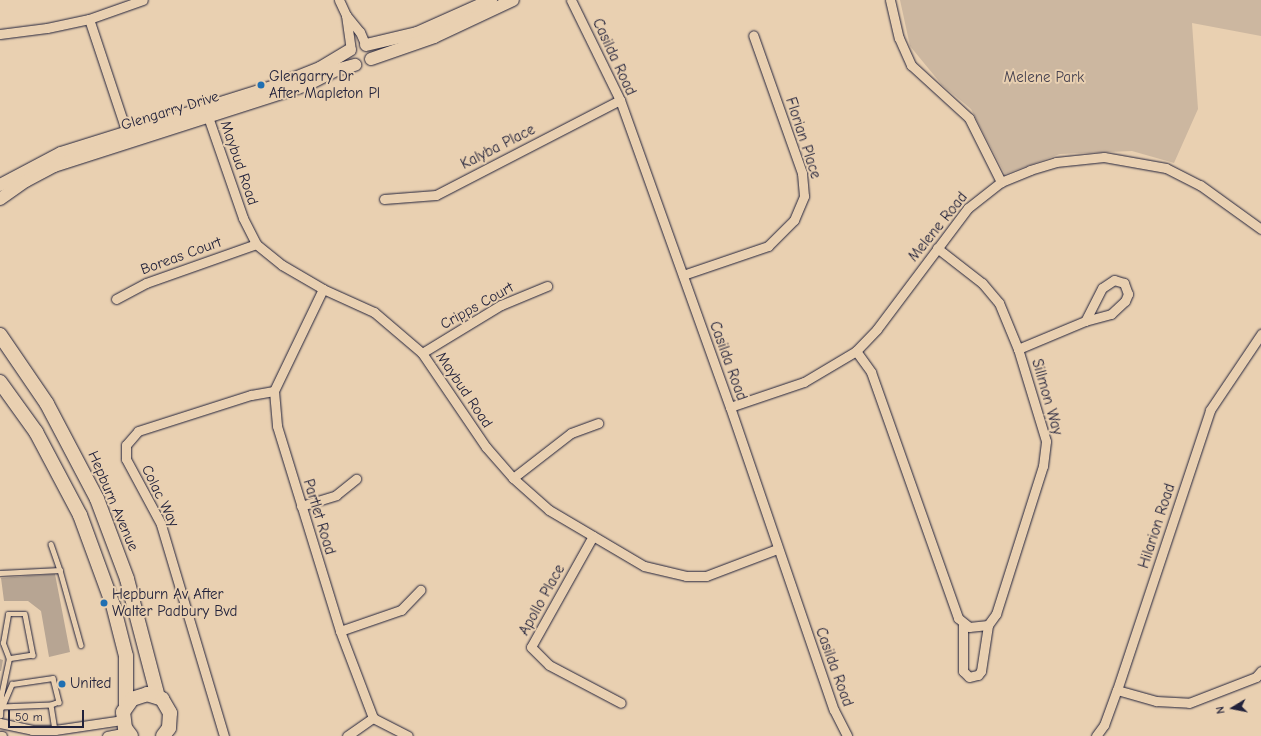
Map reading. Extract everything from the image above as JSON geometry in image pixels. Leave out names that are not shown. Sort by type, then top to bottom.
[{"type":"main road","points":[[491,0],[424,30],[366,45],[357,44],[350,49],[349,58],[355,65],[364,66],[371,59],[434,37],[513,0]]},
{"type":"main road","points":[[366,45],[371,51],[371,59]]},
{"type":"main road","name":"Glengarry Drive","points":[[207,112],[311,72],[350,49]]},
{"type":"main road","name":"Glengarry Drive","points":[[0,185],[61,153],[128,136],[207,112],[307,85],[336,70],[355,65]]},
{"type":"main road","name":"Glengarry Drive","points":[[0,199],[26,181],[54,166],[128,136]]},
{"type":"main road","name":"Hepburn Avenue","points":[[0,335],[47,404],[97,499],[127,579],[158,697]]},
{"type":"main road","points":[[0,382],[36,432],[80,515],[113,605],[126,656],[126,705],[128,732]]},
{"type":"main road","points":[[126,705],[139,695],[147,694],[158,697],[167,705],[170,713],[171,721],[164,736]]},
{"type":"street","points":[[0,34],[47,28],[89,19],[143,0]]},
{"type":"street","points":[[339,0],[346,15],[360,32],[366,45]]},
{"type":"street","name":"Casilda Road","points":[[571,0],[620,100],[730,407],[777,548],[834,710],[847,736]]},
{"type":"street","points":[[890,0],[899,38],[911,65],[968,118],[1001,182]]},
{"type":"street","points":[[346,15],[350,49]]},
{"type":"street","points":[[89,19],[128,136]]},
{"type":"street","name":"Florian Place","points":[[683,276],[768,246],[794,220],[804,196],[802,173],[753,35]]},
{"type":"street","name":"Kalyba Place","points":[[384,199],[436,195],[620,100]]},
{"type":"street","name":"Maybud Road","points":[[207,112],[243,218],[256,244],[282,265],[323,290],[374,312],[422,353],[486,447],[513,478],[549,510],[644,566],[686,576],[706,576],[777,548]]},
{"type":"street","name":"Melene Road","points":[[730,407],[804,382],[856,351],[877,329],[968,208],[1001,182],[1056,162],[1104,157],[1142,162],[1166,168],[1200,185],[1261,229]]},
{"type":"street","name":"Boreas Court","points":[[116,298],[146,283],[256,244]]},
{"type":"street","name":"Sillmon Way","points":[[856,351],[871,372],[950,596],[963,624],[963,671],[969,677],[978,675],[981,671],[988,625],[996,614],[1043,466],[1046,449],[1043,429],[1018,349],[1006,318],[991,292],[937,248]]},
{"type":"street","points":[[1018,349],[1085,321],[1106,316],[1120,309],[1128,294],[1124,283],[1114,280],[1102,288],[1085,321]]},
{"type":"street","name":"Cripps Court","points":[[422,353],[501,305],[547,286]]},
{"type":"street","points":[[274,391],[323,290]]},
{"type":"street","name":"Hilarion Road","points":[[1096,736],[1104,725],[1117,690],[1210,410],[1261,334]]},
{"type":"street","name":"Partlet Road","points":[[274,391],[277,426],[301,506],[340,631],[373,718]]},
{"type":"street","name":"Colac Way","points":[[224,736],[161,524],[126,459],[126,445],[138,431],[251,395],[274,391]]},
{"type":"street","points":[[513,478],[571,433],[598,423]]},
{"type":"street","points":[[301,506],[336,495],[356,479]]},
{"type":"street","name":"Apollo Place","points":[[594,536],[531,648],[549,665],[620,703]]},
{"type":"street","points":[[340,631],[401,610],[420,590]]},
{"type":"street","points":[[963,624],[975,628],[988,625]]},
{"type":"street","points":[[1117,690],[1156,702],[1189,703],[1256,677],[1261,671]]},
{"type":"street","points":[[347,736],[373,718],[408,736]]},
{"type":"street","points":[[0,723],[32,730],[55,730],[83,727],[128,732]]},
{"type":"street","points":[[107,736],[128,732]]},
{"type":"lane","points":[[51,544],[60,570],[81,645]]},
{"type":"lane","points":[[0,573],[60,570]]},
{"type":"lane","points":[[2,707],[1,696],[9,659],[2,643],[8,614],[25,614],[33,655],[9,659]]},
{"type":"lane","points":[[0,716],[2,707],[12,684],[53,678],[59,702],[51,705],[2,707]]},
{"type":"lane","points":[[51,705],[55,730]]},
{"type":"green space","name":"Melene Park","points":[[900,0],[1261,0],[1261,36],[1192,23],[1198,109],[1174,163],[1132,151],[1060,154],[1005,174],[971,109],[942,85],[910,46]]},
{"type":"building","points":[[55,574],[70,652],[49,657],[41,611],[28,601],[4,601],[1,578]]},
{"type":"building","points":[[0,659],[3,660],[1,671],[0,671]]},
{"type":"place","name":"Glengarry Dr After Mapleton Pl","points":[[261,85]]},
{"type":"place","name":"Hepburn Av After Walter Padbury Bvd","points":[[104,603]]},
{"type":"place","name":"United","points":[[62,684]]}]
